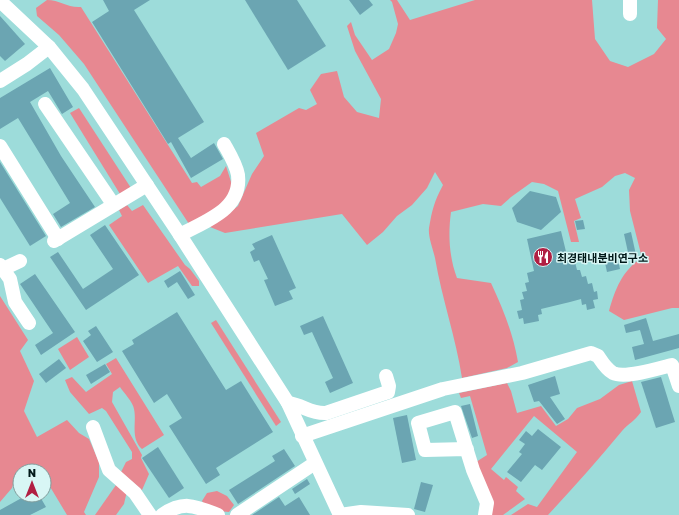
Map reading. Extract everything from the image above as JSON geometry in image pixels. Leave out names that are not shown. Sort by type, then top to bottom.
[{"type":"street","points":[[0,1],[49,47],[83,89],[147,185],[288,403],[340,515],[361,512],[408,515]]},
{"type":"street","points":[[0,81],[27,64],[49,47]]},
{"type":"street","points":[[45,104],[113,204]]},
{"type":"street","points":[[180,235],[226,210],[234,198],[238,184],[238,174],[224,144]]},
{"type":"street","points":[[0,146],[56,240],[113,204],[147,185]]},
{"type":"street","points":[[20,261],[2,267],[10,279],[15,302],[29,323]]},
{"type":"street","points":[[302,436],[443,389],[522,373],[591,353],[598,356],[602,363],[614,374],[630,374],[672,364],[679,386]]},
{"type":"street","points":[[288,403],[298,405],[316,414],[326,413],[388,392],[389,386],[386,376]]},
{"type":"street","points":[[93,427],[109,470],[135,493],[150,515]]},
{"type":"street","points":[[467,449],[487,503],[485,515]]},
{"type":"street","points":[[237,515],[315,463]]},
{"type":"street","points":[[162,515],[170,510],[186,504],[218,515]]},
{"type":"shaded area","points":[[47,0],[81,7],[192,183],[197,182],[201,187],[220,176],[226,166],[232,185],[225,203],[189,224],[84,64],[59,35],[37,16],[36,8]]},
{"type":"shaded area","points":[[390,0],[397,0],[410,20],[475,0],[592,0],[595,39],[610,61],[628,67],[654,54],[666,39],[657,28],[658,0],[679,0],[679,308],[672,308],[624,320],[609,311],[620,281],[629,268],[642,258],[630,211],[629,190],[635,178],[625,173],[615,176],[602,187],[575,199],[581,218],[574,221],[579,242],[571,242],[558,191],[544,184],[532,182],[501,206],[483,204],[451,212],[450,245],[452,262],[457,278],[491,283],[507,321],[518,362],[507,368],[462,378],[429,235],[432,211],[437,196],[443,185],[435,172],[427,188],[412,205],[397,216],[383,232],[367,245],[342,214],[225,233],[210,227],[238,206],[252,174],[264,156],[256,133],[299,108],[306,110],[317,104],[310,90],[321,74],[337,71],[344,97],[357,112],[379,118],[381,99],[355,51],[347,26],[351,22],[355,35],[372,60],[389,49],[396,33],[398,24],[392,2]]},
{"type":"shaded area","points":[[79,108],[131,188],[120,194],[70,113]]},
{"type":"shaded area","points":[[127,205],[132,211],[143,205],[185,265],[199,281],[199,286],[192,286],[178,266],[148,283],[109,225],[122,216],[119,210]]},
{"type":"shaded area","points":[[0,296],[28,340],[20,351],[34,381],[24,411],[37,437],[67,420],[79,433],[89,439],[99,462],[99,477],[84,512],[86,515],[67,515],[52,490],[52,463],[12,463],[12,488],[0,502]]},
{"type":"shaded area","points":[[216,320],[281,422],[276,426],[211,323]]},
{"type":"shaded area","points":[[77,337],[89,357],[70,370],[58,349]]},
{"type":"shaded area","points":[[116,358],[164,435],[142,449],[136,440],[135,414],[132,403],[120,387],[113,392],[112,402],[142,455],[141,458],[149,474],[142,490],[121,472],[126,462],[132,459],[132,452],[106,411],[102,408],[89,414],[70,392],[65,380],[72,377],[86,392],[112,374],[106,364]]},
{"type":"shaded area","points":[[632,381],[641,412],[636,418],[622,431],[548,515],[511,515],[528,504],[537,507],[577,452],[534,416],[491,469],[504,480],[506,477],[518,487],[516,491],[525,499],[503,515],[490,515],[476,462],[487,455],[470,396],[461,398],[459,393],[507,383],[511,391],[517,413],[541,406],[556,426],[568,419],[577,408],[600,399],[619,385]]},
{"type":"shaded area","points":[[116,485],[127,491],[124,504],[116,515],[95,515]]},
{"type":"shaded area","points":[[217,491],[227,496],[234,505],[229,512],[210,509],[202,501],[207,493]]},
{"type":"building","points":[[103,0],[150,0],[134,10],[204,122],[178,138],[191,158],[214,143],[223,159],[191,178],[171,142],[168,144],[92,22],[109,11]]},
{"type":"building","points":[[245,0],[297,0],[326,46],[288,70]]},
{"type":"building","points":[[349,0],[369,0],[373,5],[360,15]]},
{"type":"building","points":[[0,16],[25,44],[5,61],[0,56]]},
{"type":"building","points":[[50,68],[73,107],[62,114],[48,91],[30,102],[61,156],[95,207],[61,227],[53,214],[70,203],[18,118],[0,129],[0,98]]},
{"type":"building","points":[[0,162],[46,236],[30,246],[0,198]]},
{"type":"building","points":[[530,191],[556,197],[561,212],[541,230],[517,222],[512,208]]},
{"type":"building","points":[[583,220],[585,229],[577,230],[575,221]]},
{"type":"building","points":[[105,225],[139,275],[86,310],[50,257],[58,252],[83,289],[113,269],[90,235]]},
{"type":"building","points":[[561,231],[569,264],[575,262],[577,270],[580,270],[582,277],[586,276],[588,284],[592,283],[594,292],[597,291],[598,299],[593,300],[595,308],[587,310],[586,304],[582,305],[581,299],[541,309],[542,314],[538,315],[539,321],[524,324],[523,318],[519,319],[517,311],[522,310],[520,300],[524,299],[522,292],[527,291],[525,283],[529,282],[527,273],[534,271],[527,239]]},
{"type":"building","points":[[631,232],[636,255],[629,257],[624,234]]},
{"type":"building","points":[[272,235],[296,288],[289,291],[293,299],[275,306],[264,280],[268,279],[259,260],[254,262],[250,252],[255,249],[252,244]]},
{"type":"building","points":[[618,260],[620,269],[607,272],[605,263]]},
{"type":"building","points":[[180,271],[195,295],[188,299],[177,282],[168,288],[164,281]]},
{"type":"building","points":[[35,274],[75,332],[41,355],[35,345],[53,333],[20,284]]},
{"type":"building","points":[[177,312],[226,390],[241,381],[273,432],[216,468],[220,475],[206,484],[169,426],[182,418],[167,394],[154,403],[122,351],[134,344],[132,340]]},
{"type":"building","points":[[323,316],[353,383],[330,393],[325,382],[333,378],[312,332],[304,335],[300,326]]},
{"type":"building","points":[[646,318],[653,341],[679,334],[679,348],[635,360],[632,347],[644,344],[640,330],[626,333],[624,325]]},
{"type":"building","points":[[96,326],[113,352],[97,362],[83,341],[91,335],[88,331]]},
{"type":"building","points":[[59,359],[66,368],[46,383],[39,374]]},
{"type":"building","points":[[105,364],[110,372],[91,384],[86,375]]},
{"type":"building","points":[[555,376],[560,394],[550,397],[565,419],[557,424],[539,401],[534,402],[528,385]]},
{"type":"building","points":[[661,377],[675,422],[656,428],[641,382]]},
{"type":"building","points":[[470,404],[478,436],[472,438],[461,406]]},
{"type":"building","points":[[407,415],[416,460],[402,463],[393,418]]},
{"type":"building","points":[[538,429],[561,447],[542,470],[535,465],[521,482],[507,472],[522,454],[519,452],[525,444],[519,440],[526,431],[532,436]]},
{"type":"building","points":[[158,447],[184,488],[169,498],[142,458]]},
{"type":"building","points":[[284,449],[295,466],[238,504],[229,490],[275,461],[272,456]]},
{"type":"building","points":[[307,479],[310,484],[295,494],[292,489]]},
{"type":"building","points":[[421,482],[433,485],[425,512],[414,509]]},
{"type":"building","points":[[279,497],[285,506],[299,497],[310,515],[252,515]]},
{"type":"building","points":[[13,503],[44,503],[46,507],[30,515],[0,515],[0,510]]},
{"type":"place","name":"최경태내분비연구소","points":[[543,257]]}]
